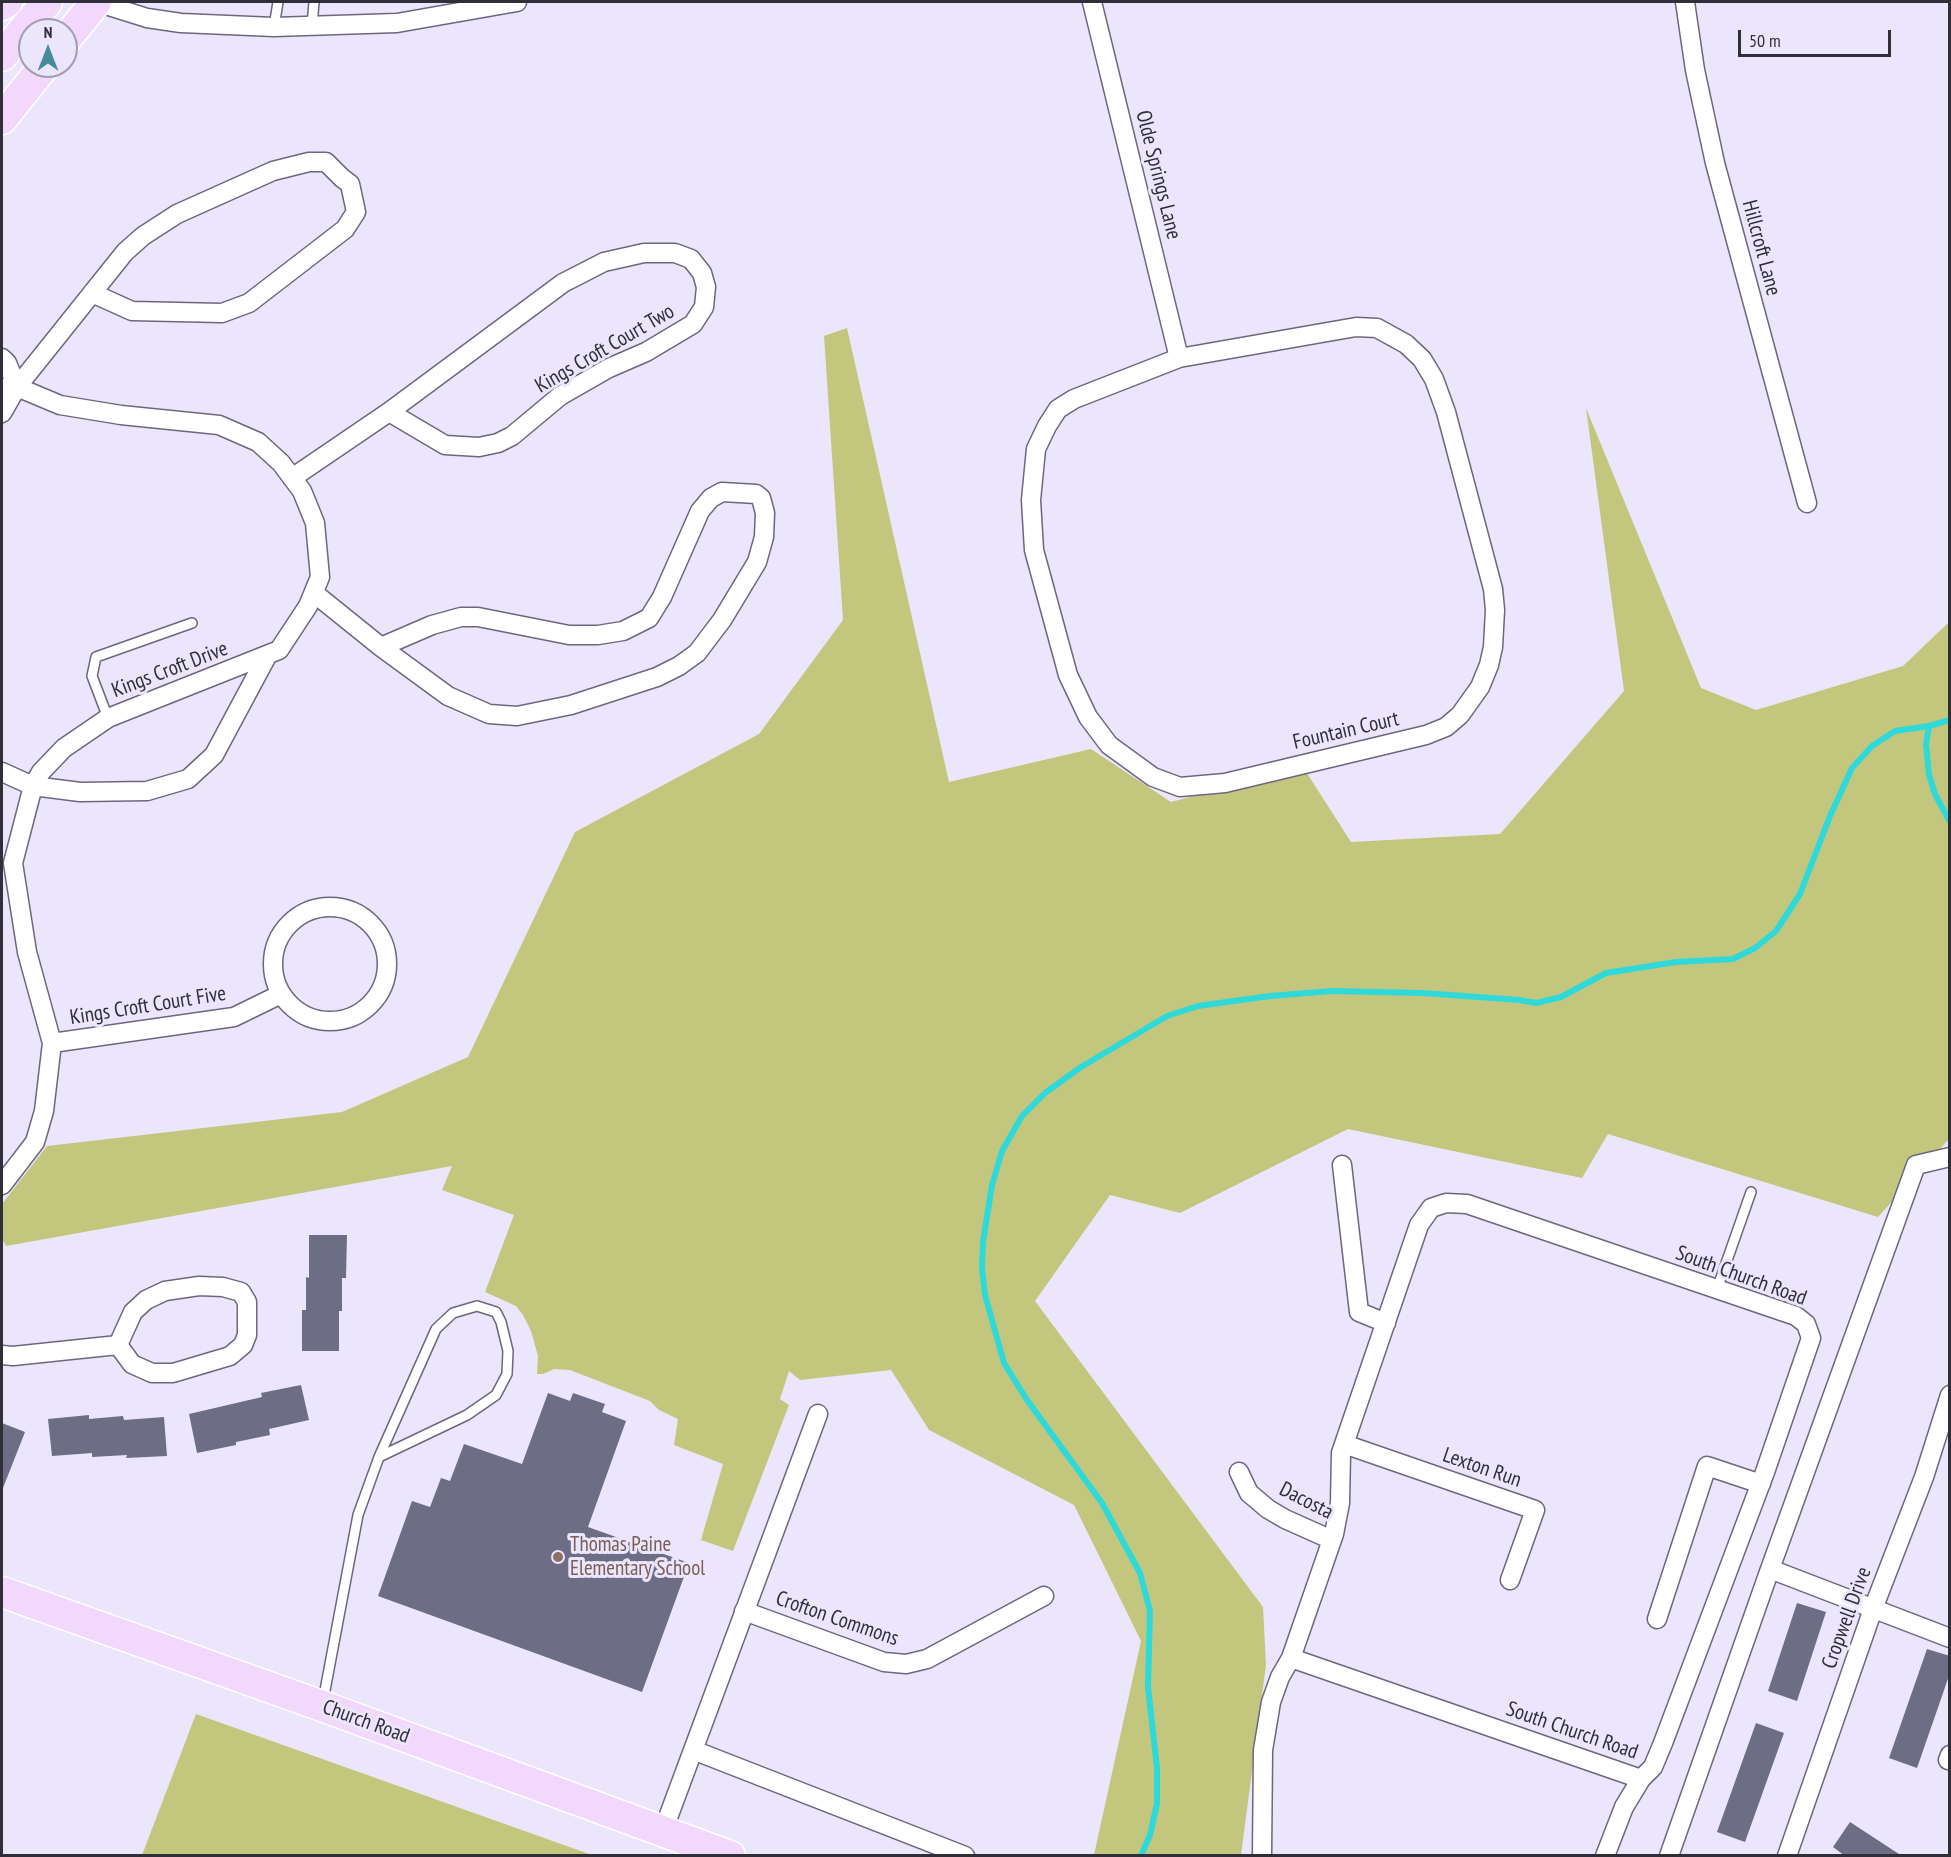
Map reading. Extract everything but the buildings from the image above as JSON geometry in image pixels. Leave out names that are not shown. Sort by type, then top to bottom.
[{"type":"main road","points":[[2,5],[7,2]]},
{"type":"main road","points":[[2,56],[47,2]]},
{"type":"main road","points":[[78,24],[96,2]]},
{"type":"main road","points":[[2,119],[34,78]]},
{"type":"main road","name":"Church Road","points":[[2,1592],[322,1706],[730,1856]]},
{"type":"street","points":[[96,2],[147,18],[182,23],[274,27],[397,23],[516,2]]},
{"type":"street","name":"Olde Springs Lane","points":[[1092,2],[1179,358]]},
{"type":"street","name":"Hillcroft Lane","points":[[1685,2],[1695,70],[1715,163],[1807,503]]},
{"type":"street","points":[[9,387],[93,293],[125,252],[143,236],[177,214],[273,171],[309,162],[326,162],[350,184],[356,212],[345,229],[249,303],[222,313],[132,311],[93,293]]},
{"type":"street","name":"Kings Croft Court Two","points":[[292,478],[388,412],[563,283],[604,262],[644,253],[675,253],[691,260],[702,273],[706,287],[704,307],[693,324],[646,352],[609,368],[560,396],[512,436],[498,443],[479,447],[445,445],[388,412]]},
{"type":"street","name":"Fountain Court","points":[[1356,327],[1377,328],[1406,344],[1422,359],[1434,379],[1446,412],[1493,589],[1496,610],[1489,665],[1480,687],[1460,715],[1446,727],[1426,735],[1225,783],[1180,787],[1153,777],[1109,745],[1088,717],[1068,675],[1034,550],[1031,500],[1036,449],[1058,409],[1074,399],[1179,358],[1356,327]]},
{"type":"street","points":[[2,358],[7,363],[9,387],[2,413]]},
{"type":"street","name":"Kings Croft Drive","points":[[2,1184],[35,1142],[44,1110],[52,1043],[27,952],[13,863],[33,786],[40,772],[64,748],[108,718],[279,650],[308,606],[320,577],[315,523],[302,491],[282,463],[258,442],[219,425],[121,415],[60,405],[9,387]]},
{"type":"street","points":[[314,593],[381,647],[448,696],[489,714],[517,716],[571,705],[657,677],[679,666],[697,653],[722,620],[757,562],[764,537],[765,513],[761,498],[756,494],[722,492],[711,498],[700,511],[662,597],[649,618],[624,631],[598,635],[569,635],[478,617],[461,617],[432,625],[381,647]]},
{"type":"street","points":[[2,772],[33,786],[80,792],[147,791],[188,779],[214,755],[267,656]]},
{"type":"street","points":[[328,907],[346,909],[363,917],[376,930],[385,947],[387,967],[383,985],[372,1002],[357,1014],[339,1020],[319,1020],[301,1013],[286,1001],[282,994],[276,985],[273,967],[274,949],[282,933],[294,919],[310,910],[328,907]]},
{"type":"street","name":"Kings Croft Court Five","points":[[52,1043],[234,1017],[282,994]]},
{"type":"street","points":[[1669,1856],[1916,1165],[1950,1156]]},
{"type":"street","points":[[1342,1165],[1359,1312],[1386,1323]]},
{"type":"street","name":"South Church Road","points":[[1262,1856],[1263,1750],[1271,1702],[1280,1677],[1291,1658],[1332,1540],[1340,1503],[1341,1453],[1419,1225],[1431,1208],[1446,1203],[1467,1204],[1796,1316],[1806,1324],[1811,1338],[1761,1484],[1660,1751],[1653,1767],[1641,1779],[1291,1658]]},
{"type":"street","points":[[199,1286],[223,1287],[241,1292],[247,1302],[247,1335],[243,1345],[230,1356],[173,1373],[152,1373],[132,1364],[118,1345],[134,1312],[146,1300],[165,1291],[199,1286]]},
{"type":"street","points":[[2,1355],[13,1356],[118,1345]]},
{"type":"street","name":"Cropwell Drive","points":[[1787,1856],[1873,1609],[1924,1477],[1950,1395]]},
{"type":"street","name":"Crofton Commons","points":[[663,1831],[818,1414]]},
{"type":"street","name":"Lexton Run","points":[[1344,1444],[1535,1510],[1510,1580]]},
{"type":"street","points":[[1657,1619],[1707,1466],[1761,1484]]},
{"type":"street","name":"Dacosta","points":[[1239,1472],[1249,1493],[1268,1509],[1332,1540]]},
{"type":"street","points":[[1770,1569],[1950,1638]]},
{"type":"street","name":"Crofton Commons","points":[[744,1611],[884,1662],[906,1664],[927,1659],[1044,1596]]},
{"type":"street","points":[[693,1750],[965,1856]]},
{"type":"street","points":[[1605,1856],[1624,1808],[1641,1779]]},
{"type":"lane","points":[[274,27],[278,2]]},
{"type":"lane","points":[[312,26],[314,2]]},
{"type":"lane","points":[[108,718],[92,676],[96,657],[192,623]]},
{"type":"lane","points":[[1717,1289],[1751,1192]]},
{"type":"lane","points":[[322,1706],[358,1515],[379,1457],[436,1329],[453,1313],[477,1306],[496,1312],[501,1322],[508,1351],[507,1374],[496,1395],[467,1415],[379,1457]]},
{"type":"green space","points":[[847,328],[949,782],[1091,749],[1171,802],[1303,767],[1351,842],[1500,834],[1624,691],[1586,408],[1701,688],[1756,710],[1903,666],[1949,622],[1949,1139],[1878,1217],[1608,1134],[1582,1178],[1348,1129],[1180,1213],[1110,1195],[1035,1301],[1263,1607],[1266,1665],[1241,1855],[1094,1855],[1141,1641],[1074,1505],[929,1430],[891,1370],[800,1380],[789,1371],[780,1399],[789,1405],[733,1551],[701,1540],[723,1464],[674,1445],[678,1419],[659,1410],[650,1401],[570,1370],[554,1369],[537,1374],[538,1356],[531,1331],[523,1315],[516,1306],[485,1292],[514,1215],[442,1190],[452,1166],[6,1246],[2,1239],[2,1204],[47,1146],[342,1112],[468,1057],[575,832],[759,734],[843,620],[824,336]]},
{"type":"green space","points":[[196,1714],[592,1855],[142,1855]]},
{"type":"waterway","points":[[1141,1856],[1150,1835],[1157,1804],[1157,1768],[1148,1687],[1150,1611],[1140,1573],[1102,1503],[1027,1400],[1004,1363],[985,1295],[982,1268],[983,1242],[992,1185],[1002,1151],[1022,1116],[1045,1093],[1081,1067],[1167,1016],[1198,1006],[1270,996],[1332,991],[1423,993],[1536,1003],[1561,997],[1606,973],[1676,962],[1733,959],[1755,948],[1776,931],[1800,894],[1830,816],[1852,768],[1872,746],[1895,731],[1950,720]]},
{"type":"waterway","points":[[1929,726],[1926,744],[1929,775],[1935,794],[1950,822]]},
{"type":"place","name":"Thomas Paine Elementary School","points":[[558,1557]]}]
